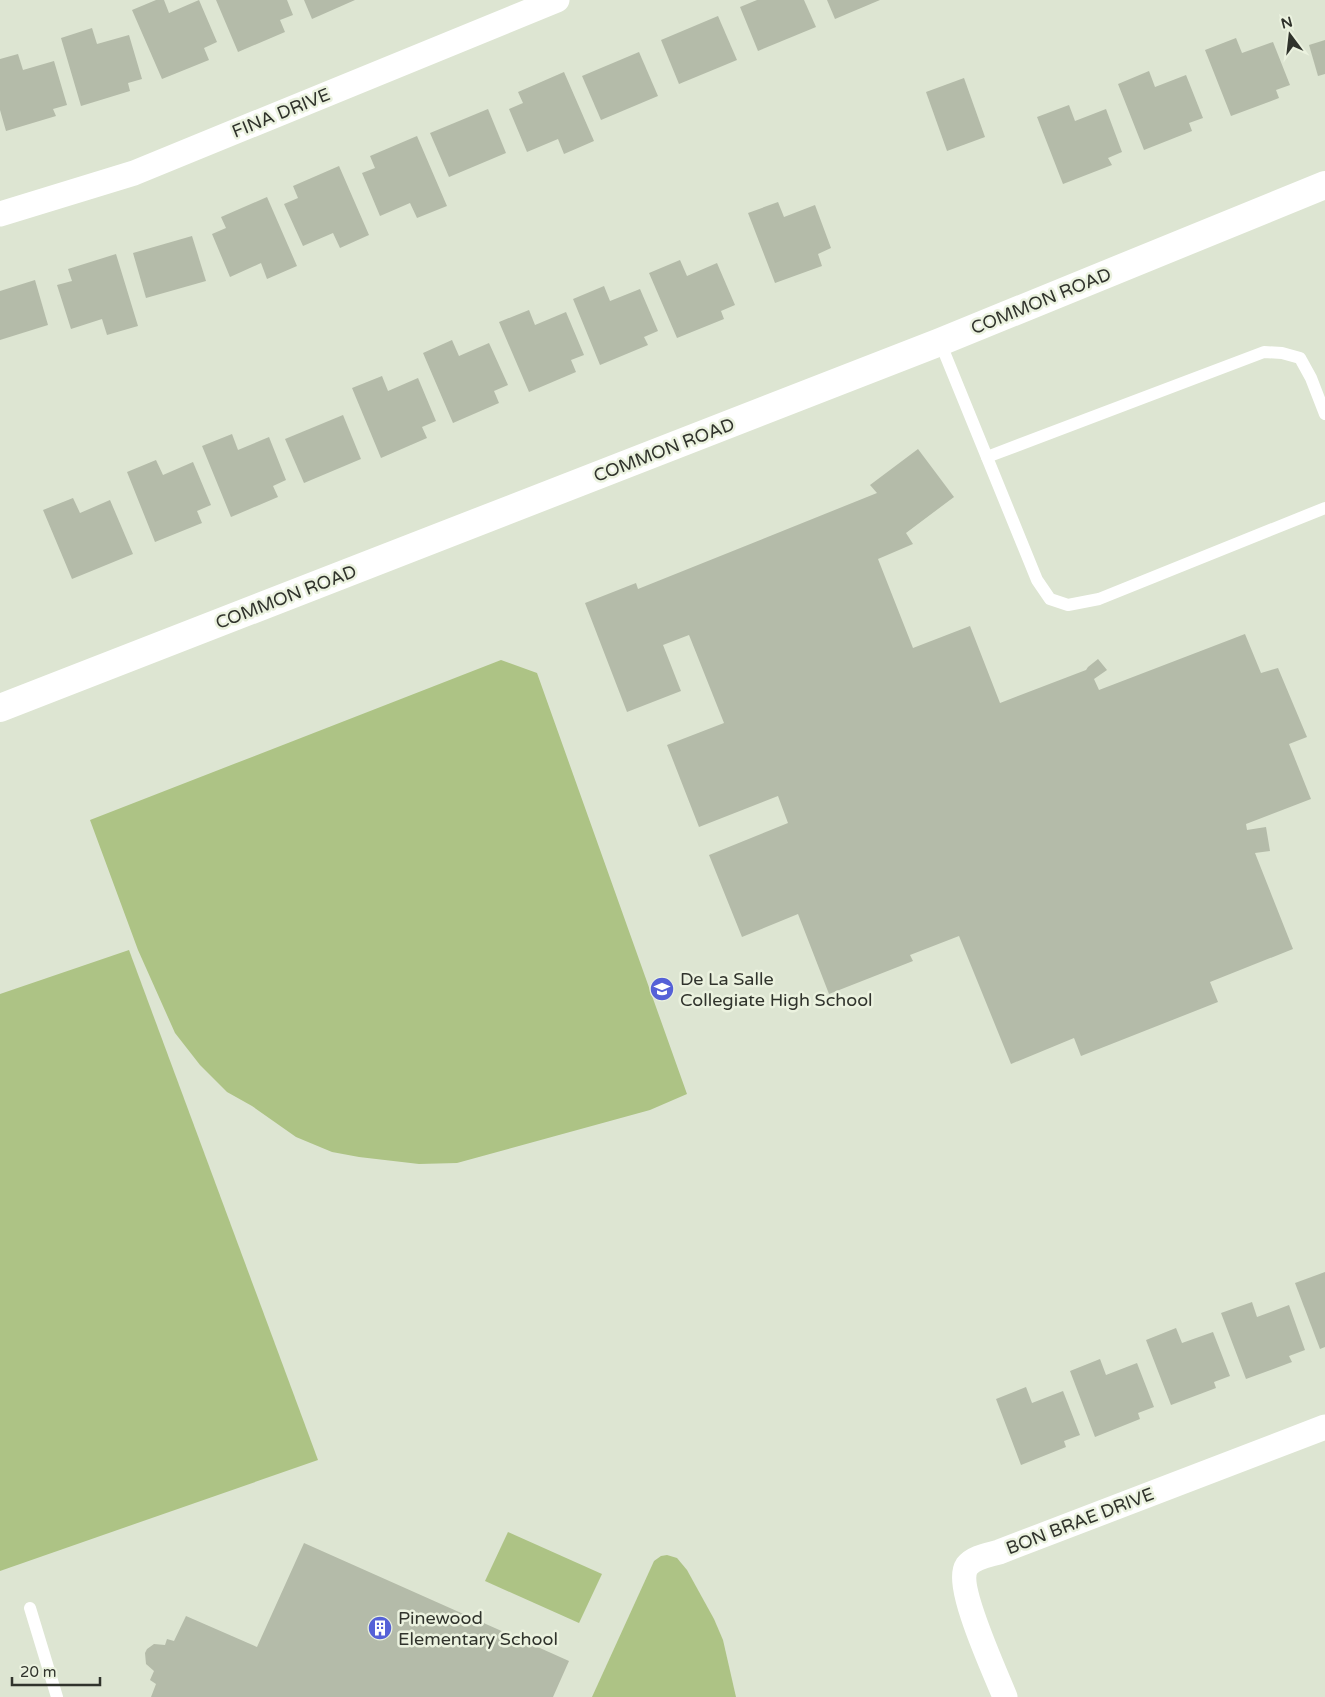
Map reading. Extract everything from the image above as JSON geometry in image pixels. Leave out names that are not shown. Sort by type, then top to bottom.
[{"type":"street","name":"FINA DRIVE","points":[[0,214],[134,173],[557,0]]},
{"type":"street","name":"COMMON ROAD","points":[[0,708],[940,342],[1325,185]]},
{"type":"street","name":"BON BRAE DRIVE","points":[[1005,1697],[966,1596],[963,1575],[966,1567],[972,1560],[999,1552],[1325,1427]]},
{"type":"lane","points":[[940,342],[1037,580],[1050,599],[1068,605],[1100,599],[1325,508]]},
{"type":"lane","points":[[987,457],[1264,352],[1282,353],[1300,358],[1311,378],[1325,414]]},
{"type":"lane","points":[[30,1608],[57,1697]]},
{"type":"green space","points":[[501,660],[537,673],[687,1094],[650,1110],[457,1163],[419,1164],[332,1152],[296,1137],[252,1106],[227,1092],[200,1065],[175,1033],[138,950],[90,820]]},
{"type":"green space","points":[[129,950],[318,1460],[0,1571],[0,994]]},
{"type":"green space","points":[[508,1532],[602,1574],[579,1623],[485,1581]]},
{"type":"green space","points":[[667,1555],[677,1558],[687,1570],[714,1619],[723,1640],[736,1697],[592,1697],[654,1561],[661,1556]]},
{"type":"building","points":[[156,0],[164,0],[169,13],[199,0],[217,42],[204,48],[209,60],[162,79],[132,10]]},
{"type":"building","points":[[216,0],[287,0],[293,15],[280,20],[285,32],[238,52]]},
{"type":"building","points":[[304,0],[355,0],[312,19]]},
{"type":"building","points":[[757,0],[804,0],[816,27],[758,51],[740,7]]},
{"type":"building","points":[[827,0],[880,0],[835,19]]},
{"type":"building","points":[[718,16],[737,60],[679,84],[661,40]]},
{"type":"building","points":[[92,28],[97,44],[129,35],[142,79],[128,83],[130,91],[81,106],[61,38]]},
{"type":"building","points":[[1236,38],[1242,53],[1273,42],[1290,85],[1276,90],[1279,98],[1231,116],[1205,50]]},
{"type":"building","points":[[1325,40],[1325,74],[1318,76],[1309,45]]},
{"type":"building","points":[[639,52],[658,96],[601,120],[582,76]]},
{"type":"building","points":[[18,54],[23,70],[54,61],[67,105],[53,109],[56,116],[6,131],[0,110],[0,59]]},
{"type":"building","points":[[1149,71],[1155,87],[1186,75],[1203,118],[1189,123],[1192,131],[1144,150],[1118,84]]},
{"type":"building","points":[[564,72],[594,141],[564,154],[558,139],[527,152],[509,109],[523,103],[518,92]]},
{"type":"building","points":[[964,78],[985,137],[947,151],[926,92]]},
{"type":"building","points":[[1069,105],[1075,121],[1106,109],[1122,152],[1108,158],[1112,165],[1063,184],[1037,117]]},
{"type":"building","points":[[488,109],[506,153],[449,177],[430,133]]},
{"type":"building","points":[[417,136],[447,206],[417,218],[410,203],[380,216],[362,173],[375,168],[370,156]]},
{"type":"building","points":[[339,166],[369,235],[340,248],[333,233],[303,246],[284,204],[298,198],[293,186]]},
{"type":"building","points":[[267,197],[297,266],[267,279],[261,263],[230,277],[212,234],[226,228],[221,217]]},
{"type":"building","points":[[778,202],[784,217],[815,205],[831,248],[818,254],[822,266],[775,283],[748,213]]},
{"type":"building","points":[[192,236],[206,281],[146,298],[133,253]]},
{"type":"building","points":[[116,254],[138,326],[107,335],[102,319],[71,329],[57,285],[72,281],[68,269]]},
{"type":"building","points":[[680,260],[687,276],[717,263],[735,305],[721,311],[724,319],[677,338],[649,273]]},
{"type":"building","points":[[35,280],[48,325],[0,340],[0,291]]},
{"type":"building","points":[[604,286],[610,301],[640,289],[658,331],[644,337],[648,345],[600,365],[573,299]]},
{"type":"building","points":[[529,310],[535,325],[566,312],[584,355],[571,360],[576,372],[529,392],[499,322]]},
{"type":"building","points":[[452,340],[459,356],[489,343],[508,385],[494,391],[499,403],[453,423],[423,353]]},
{"type":"building","points":[[382,376],[388,391],[418,378],[436,421],[422,427],[427,438],[381,458],[352,388]]},
{"type":"building","points":[[343,415],[361,459],[304,483],[285,439]]},
{"type":"building","points":[[232,434],[238,450],[269,437],[286,480],[273,486],[278,497],[231,517],[202,446]]},
{"type":"building","points":[[918,449],[954,497],[906,533],[913,544],[878,559],[913,648],[970,626],[1000,703],[1086,670],[1098,659],[1107,670],[1094,679],[1099,690],[1245,634],[1261,673],[1278,668],[1307,737],[1289,744],[1311,799],[1246,824],[1247,830],[1266,827],[1270,851],[1255,853],[1293,949],[1210,982],[1218,1002],[1081,1056],[1074,1038],[1011,1064],[959,936],[910,955],[913,961],[829,994],[798,914],[742,937],[709,855],[788,823],[778,796],[699,827],[667,745],[724,723],[689,635],[663,645],[681,691],[627,712],[585,603],[636,583],[638,589],[877,493],[870,485]]},
{"type":"building","points":[[156,460],[163,475],[193,462],[211,505],[197,511],[202,523],[155,542],[127,472]]},
{"type":"building","points":[[73,498],[80,513],[110,500],[133,554],[72,579],[43,510]]},
{"type":"building","points":[[1325,1272],[1325,1347],[1320,1349],[1295,1283]]},
{"type":"building","points":[[1252,1302],[1257,1317],[1289,1305],[1305,1350],[1289,1356],[1292,1362],[1246,1379],[1221,1313]]},
{"type":"building","points":[[1176,1328],[1182,1343],[1213,1332],[1230,1376],[1214,1382],[1216,1388],[1171,1405],[1146,1340]]},
{"type":"building","points":[[1100,1359],[1106,1375],[1137,1363],[1154,1407],[1138,1413],[1140,1419],[1095,1437],[1070,1371]]},
{"type":"building","points":[[1026,1387],[1032,1403],[1063,1391],[1080,1435],[1064,1441],[1066,1447],[1021,1465],[996,1399]]},
{"type":"building","name":"Pinewood Elementary School","points":[[304,1543],[569,1661],[553,1697],[151,1697],[156,1684],[150,1680],[154,1671],[146,1664],[145,1653],[154,1644],[165,1645],[167,1639],[174,1641],[186,1616],[257,1647]]},
{"type":"place","name":"De La Salle Collegiate High School","points":[[662,989]]},
{"type":"place","name":"Pinewood Elementary School","points":[[380,1628]]}]
